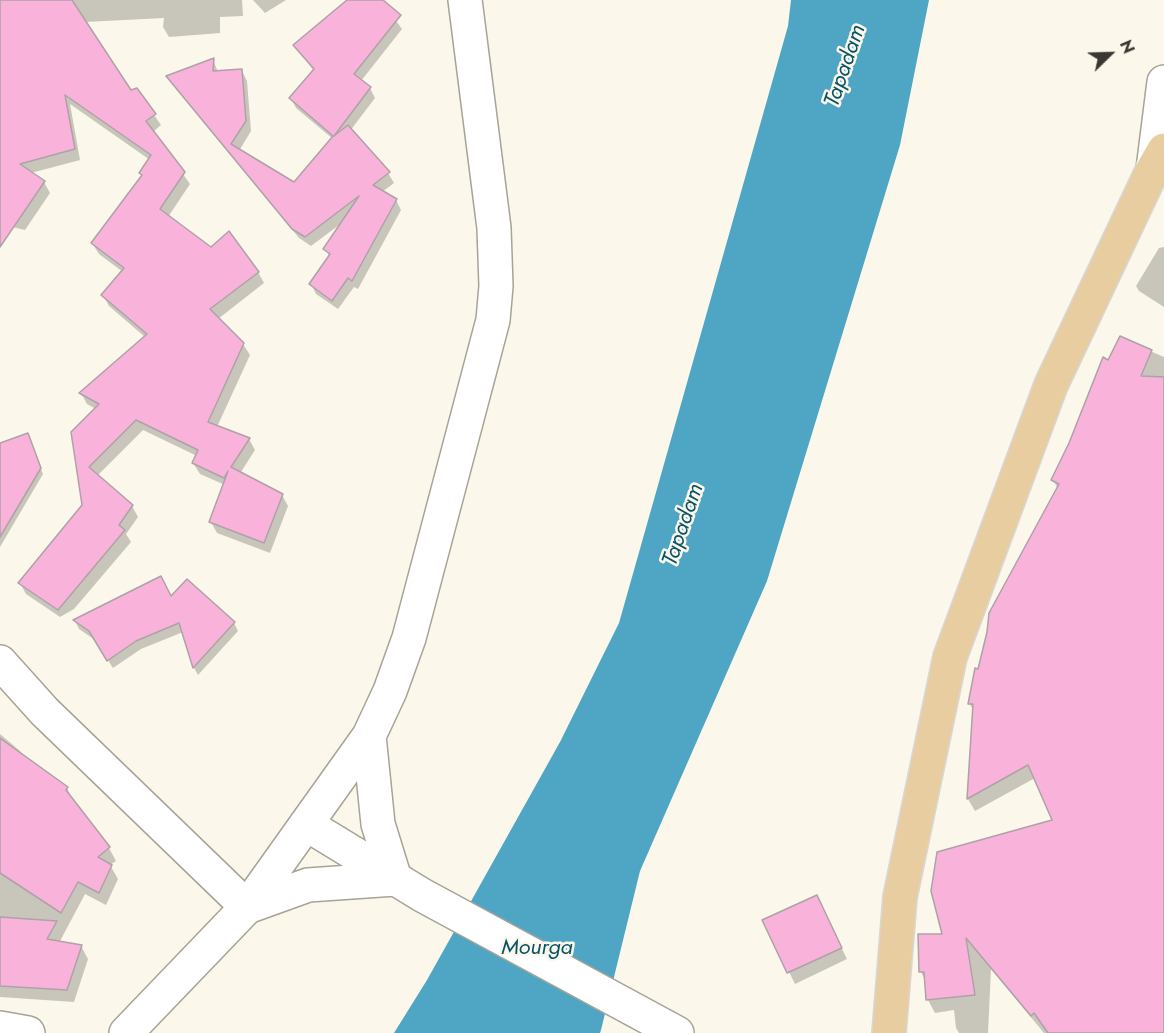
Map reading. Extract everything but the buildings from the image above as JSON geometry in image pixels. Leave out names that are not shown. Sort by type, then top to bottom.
[{"type":"main road","points":[[889,1033],[900,897],[950,657],[1051,385],[1158,159]]},
{"type":"street","points":[[126,1033],[247,907],[369,736],[390,691],[409,638],[493,320],[496,286],[494,228],[465,0]]},
{"type":"street","points":[[1158,159],[1164,81]]},
{"type":"street","points":[[0,662],[45,712],[247,907]]},
{"type":"street","points":[[369,736],[378,824],[409,887]]},
{"type":"street","points":[[306,824],[409,887],[677,1033]]},
{"type":"street","points":[[247,907],[308,885],[409,887]]},
{"type":"street","points":[[0,1028],[28,1033]]},
{"type":"water","name":"Mourga","points":[[791,0],[929,0],[900,145],[767,581],[640,871],[600,1033],[394,1033],[427,980],[560,742],[619,623],[788,26]]},
{"type":"water label","name":"Tapadam","points":[[846,66]]},
{"type":"water label","name":"Tapadam","points":[[684,525]]}]
